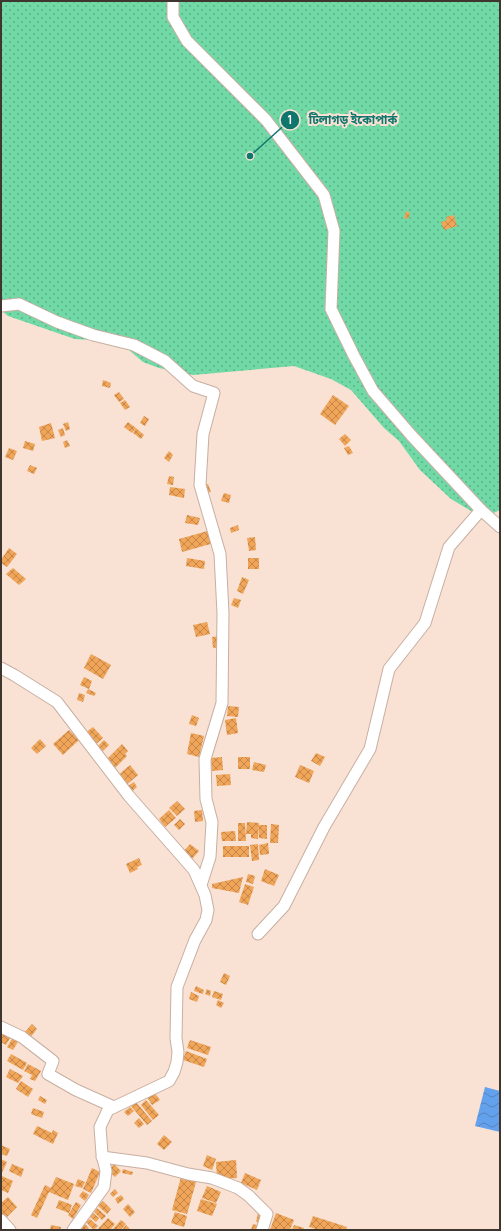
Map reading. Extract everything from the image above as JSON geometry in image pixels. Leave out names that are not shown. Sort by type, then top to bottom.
[{"type":"street","points":[[173,1],[173,17],[187,41],[266,120],[324,195],[334,231],[331,309],[373,391],[411,435],[481,510],[500,526]]},
{"type":"street","points":[[1,306],[19,304],[57,322],[93,335],[134,345],[165,361],[193,386],[214,393],[203,434],[200,485],[220,554],[223,613],[222,703],[205,759],[206,799],[212,822],[210,857],[201,885]]},
{"type":"street","points":[[258,934],[284,906],[324,827],[370,749],[388,669],[425,623],[449,547],[481,510]]},
{"type":"street","points":[[1,668],[57,702],[129,796],[194,870],[205,895],[208,910],[206,920],[195,940],[177,988],[176,1038],[178,1052],[174,1072],[169,1081],[108,1110],[100,1127],[102,1157],[106,1171],[104,1187],[73,1230]]},
{"type":"street","points":[[1,1027],[22,1037],[53,1061],[48,1074],[76,1090],[114,1107]]},
{"type":"street","points":[[102,1157],[147,1163],[188,1174],[212,1178],[238,1188],[249,1196],[267,1214],[262,1230]]},
{"type":"street","points":[[1,1220],[10,1230]]},
{"type":"green space","points":[[1,1],[500,1],[500,510],[483,518],[451,499],[420,470],[399,441],[384,428],[351,390],[331,379],[294,366],[193,375],[159,368],[143,362],[129,350],[92,340],[75,339],[8,316],[1,310]]},
{"type":"water","points":[[485,1087],[500,1091],[500,1132],[475,1126]]},
{"type":"building","points":[[406,211],[410,213],[408,219],[404,218]]},
{"type":"building","points":[[454,215],[457,226],[444,230],[441,222],[447,220],[446,217]]},
{"type":"building","points":[[103,380],[111,383],[110,388],[102,386]]},
{"type":"building","points":[[119,392],[124,399],[119,402],[114,395]]},
{"type":"building","points":[[333,395],[349,406],[335,425],[320,414]]},
{"type":"building","points":[[125,400],[130,407],[125,410],[120,403]]},
{"type":"building","points":[[144,416],[149,419],[145,426],[140,423]]},
{"type":"building","points":[[68,422],[70,429],[66,431],[63,424]]},
{"type":"building","points":[[128,422],[136,428],[132,433],[124,427]]},
{"type":"building","points":[[51,423],[55,438],[42,441],[39,427]]},
{"type":"building","points":[[63,428],[65,435],[61,437],[58,430]]},
{"type":"building","points":[[136,428],[144,435],[141,439],[133,433]]},
{"type":"building","points":[[345,434],[351,440],[345,446],[339,439]]},
{"type":"building","points":[[67,440],[70,446],[65,448],[63,442]]},
{"type":"building","points":[[25,441],[35,444],[33,451],[23,448]]},
{"type":"building","points":[[349,446],[353,453],[348,455],[344,448]]},
{"type":"building","points":[[9,448],[17,451],[13,460],[5,457]]},
{"type":"building","points":[[169,451],[173,455],[169,462],[164,458]]},
{"type":"building","points":[[30,465],[37,468],[34,474],[27,471]]},
{"type":"building","points":[[169,476],[174,477],[173,485],[167,484]]},
{"type":"building","points":[[208,484],[211,492],[205,493],[203,485]]},
{"type":"building","points":[[170,487],[185,489],[184,498],[169,495]]},
{"type":"building","points":[[224,493],[231,495],[229,503],[221,501]]},
{"type":"building","points":[[187,515],[200,518],[198,525],[185,523]]},
{"type":"building","points":[[238,525],[239,530],[231,533],[230,528]]},
{"type":"building","points":[[211,530],[214,543],[182,552],[179,539]]},
{"type":"building","points":[[255,537],[256,550],[249,551],[247,538]]},
{"type":"building","points":[[9,548],[17,554],[7,567],[1,563],[1,560]]},
{"type":"building","points":[[187,558],[205,561],[204,569],[186,566]]},
{"type":"building","points":[[248,558],[259,558],[259,569],[248,569]]},
{"type":"building","points":[[13,568],[26,579],[19,585],[6,574]]},
{"type":"building","points":[[242,577],[249,580],[243,594],[237,591]]},
{"type":"building","points":[[234,598],[241,600],[238,608],[231,605]]},
{"type":"building","points":[[207,622],[210,634],[196,637],[193,625]]},
{"type":"building","points":[[220,636],[220,647],[213,648],[212,637]]},
{"type":"building","points":[[91,654],[111,665],[103,679],[84,668]]},
{"type":"building","points":[[84,677],[92,681],[89,689],[80,685]]},
{"type":"building","points":[[88,689],[96,693],[94,696],[86,693]]},
{"type":"building","points":[[79,693],[85,695],[83,702],[77,700]]},
{"type":"building","points":[[228,706],[239,707],[238,717],[227,716]]},
{"type":"building","points":[[192,715],[199,718],[196,726],[189,724]]},
{"type":"building","points":[[236,718],[238,733],[227,735],[225,720]]},
{"type":"building","points":[[93,727],[103,738],[94,746],[84,734]]},
{"type":"building","points":[[69,730],[79,740],[63,755],[53,744]]},
{"type":"building","points":[[191,733],[204,736],[199,757],[187,754]]},
{"type":"building","points":[[40,739],[46,746],[37,754],[31,748]]},
{"type":"building","points":[[104,740],[109,745],[103,751],[98,746]]},
{"type":"building","points":[[122,744],[128,751],[125,754],[127,756],[114,769],[106,760]]},
{"type":"building","points":[[316,753],[325,757],[320,766],[311,761]]},
{"type":"building","points":[[222,757],[223,770],[212,771],[211,758]]},
{"type":"building","points":[[238,757],[250,757],[250,769],[238,769]]},
{"type":"building","points":[[254,762],[266,765],[264,772],[252,770]]},
{"type":"building","points":[[130,765],[138,775],[125,786],[117,776]]},
{"type":"building","points":[[300,765],[314,771],[309,783],[295,777]]},
{"type":"building","points":[[230,774],[231,785],[217,786],[216,775]]},
{"type":"building","points":[[134,782],[137,787],[130,793],[126,787]]},
{"type":"building","points":[[177,801],[185,809],[177,816],[169,808]]},
{"type":"building","points":[[169,810],[176,818],[165,827],[159,819]]},
{"type":"building","points":[[202,810],[203,821],[195,822],[194,811]]},
{"type":"building","points":[[180,819],[185,824],[179,830],[174,825]]},
{"type":"building","points":[[247,822],[259,823],[258,839],[251,838],[251,834],[246,834]]},
{"type":"building","points":[[238,823],[245,823],[246,841],[238,841]]},
{"type":"building","points":[[271,824],[279,825],[278,843],[270,843]]},
{"type":"building","points":[[259,825],[267,825],[267,839],[259,838]]},
{"type":"building","points":[[235,831],[236,841],[222,841],[221,832]]},
{"type":"building","points":[[268,843],[269,854],[260,855],[259,845]]},
{"type":"building","points":[[190,844],[199,851],[192,859],[183,852]]},
{"type":"building","points":[[258,844],[259,860],[252,861],[250,845]]},
{"type":"building","points":[[223,846],[249,846],[249,857],[223,857]]},
{"type":"building","points":[[139,858],[142,865],[130,873],[126,864]]},
{"type":"building","points":[[265,869],[279,875],[274,886],[261,881]]},
{"type":"building","points":[[248,874],[255,876],[253,884],[246,882]]},
{"type":"building","points":[[243,877],[239,893],[212,888],[212,884]]},
{"type":"building","points":[[245,884],[254,887],[248,905],[239,902]]},
{"type":"building","points":[[224,973],[230,976],[226,985],[220,982]]},
{"type":"building","points":[[196,986],[204,990],[203,994],[194,991]]},
{"type":"building","points":[[207,989],[211,991],[210,996],[205,994]]},
{"type":"building","points":[[214,991],[223,994],[221,1000],[212,997]]},
{"type":"building","points":[[191,992],[199,996],[197,1002],[189,999]]},
{"type":"building","points":[[218,1000],[224,1003],[221,1008],[216,1005]]},
{"type":"building","points":[[32,1024],[37,1029],[29,1039],[23,1034]]},
{"type":"building","points":[[1,1033],[10,1038],[6,1045],[1,1042]]},
{"type":"building","points":[[13,1037],[19,1040],[13,1050],[7,1047]]},
{"type":"building","points":[[190,1040],[211,1047],[208,1055],[187,1048]]},
{"type":"building","points":[[186,1051],[207,1059],[204,1067],[183,1060]]},
{"type":"building","points":[[11,1054],[27,1063],[23,1070],[7,1061]]},
{"type":"building","points":[[28,1064],[41,1071],[35,1081],[30,1079],[32,1075],[24,1071]]},
{"type":"building","points":[[10,1069],[23,1076],[18,1083],[6,1077]]},
{"type":"building","points":[[21,1081],[33,1089],[28,1097],[16,1089]]},
{"type":"building","points":[[154,1092],[160,1100],[152,1105],[147,1097]]},
{"type":"building","points":[[40,1096],[47,1100],[45,1104],[38,1100]]},
{"type":"building","points":[[146,1100],[159,1115],[153,1120],[141,1105]]},
{"type":"building","points":[[136,1102],[152,1121],[147,1125],[131,1106]]},
{"type":"building","points":[[130,1107],[134,1111],[128,1116],[124,1112]]},
{"type":"building","points":[[33,1108],[44,1112],[42,1118],[31,1114]]},
{"type":"building","points":[[139,1118],[144,1124],[139,1128],[134,1123]]},
{"type":"building","points":[[37,1126],[52,1133],[53,1130],[58,1133],[53,1144],[33,1134]]},
{"type":"building","points":[[164,1135],[172,1142],[164,1150],[157,1144]]},
{"type":"building","points":[[1,1145],[10,1149],[7,1156],[1,1154]]},
{"type":"building","points":[[207,1155],[216,1159],[212,1170],[203,1166]]},
{"type":"building","points":[[1,1159],[7,1162],[1,1175]]},
{"type":"building","points":[[236,1160],[237,1178],[217,1179],[216,1162]]},
{"type":"building","points":[[12,1164],[24,1169],[21,1177],[9,1171]]},
{"type":"building","points":[[114,1164],[121,1171],[115,1177],[108,1171]]},
{"type":"building","points":[[92,1168],[100,1172],[91,1193],[83,1189]]},
{"type":"building","points":[[123,1169],[133,1172],[132,1175],[122,1173]]},
{"type":"building","points":[[245,1173],[261,1180],[257,1190],[241,1183]]},
{"type":"building","points":[[2,1176],[13,1181],[8,1193],[1,1190]]},
{"type":"building","points":[[56,1177],[74,1184],[68,1200],[49,1192],[37,1218],[31,1215],[45,1185],[51,1188]]},
{"type":"building","points":[[181,1177],[196,1182],[187,1214],[172,1210]]},
{"type":"building","points":[[78,1179],[85,1182],[82,1188],[75,1186]]},
{"type":"building","points":[[207,1186],[221,1192],[216,1203],[202,1198]]},
{"type":"building","points":[[115,1189],[118,1193],[113,1197],[110,1194]]},
{"type":"building","points":[[83,1191],[89,1195],[85,1201],[79,1196]]},
{"type":"building","points":[[121,1195],[124,1199],[118,1204],[115,1199]]},
{"type":"building","points":[[8,1197],[17,1207],[5,1219],[1,1214],[1,1203]]},
{"type":"building","points":[[201,1199],[217,1204],[212,1216],[197,1211]]},
{"type":"building","points":[[59,1200],[72,1205],[69,1213],[56,1208]]},
{"type":"building","points":[[103,1201],[111,1209],[107,1214],[98,1206]]},
{"type":"building","points":[[76,1202],[81,1205],[73,1219],[68,1215]]},
{"type":"building","points":[[128,1204],[135,1212],[130,1217],[123,1209]]},
{"type":"building","points":[[97,1208],[106,1216],[102,1220],[94,1212]]},
{"type":"building","points":[[175,1212],[187,1216],[184,1227],[171,1223]]},
{"type":"building","points":[[93,1213],[99,1218],[96,1222],[90,1217]]},
{"type":"building","points":[[258,1213],[263,1214],[262,1223],[256,1222]]},
{"type":"building","points":[[276,1213],[294,1220],[290,1230],[270,1230]]},
{"type":"building","points":[[313,1216],[347,1227],[346,1230],[319,1230],[309,1227]]},
{"type":"building","points":[[108,1218],[115,1224],[110,1230],[97,1230]]},
{"type":"building","points":[[90,1219],[98,1226],[94,1230],[86,1222]]},
{"type":"building","points":[[121,1220],[126,1224],[121,1230],[112,1230]]},
{"type":"building","points":[[85,1224],[89,1228],[87,1230],[80,1230]]},
{"type":"building","points":[[253,1224],[260,1226],[259,1230],[251,1230]]},
{"type":"building","points":[[51,1225],[61,1227],[60,1230],[50,1230]]},
{"type":"building","points":[[126,1225],[130,1229],[122,1230]]},
{"type":"building","points":[[294,1225],[304,1228],[303,1230],[292,1230]]},
{"type":"place","name":"টিলাগড় ইকোপার্ক","points":[[250,156]]}]
